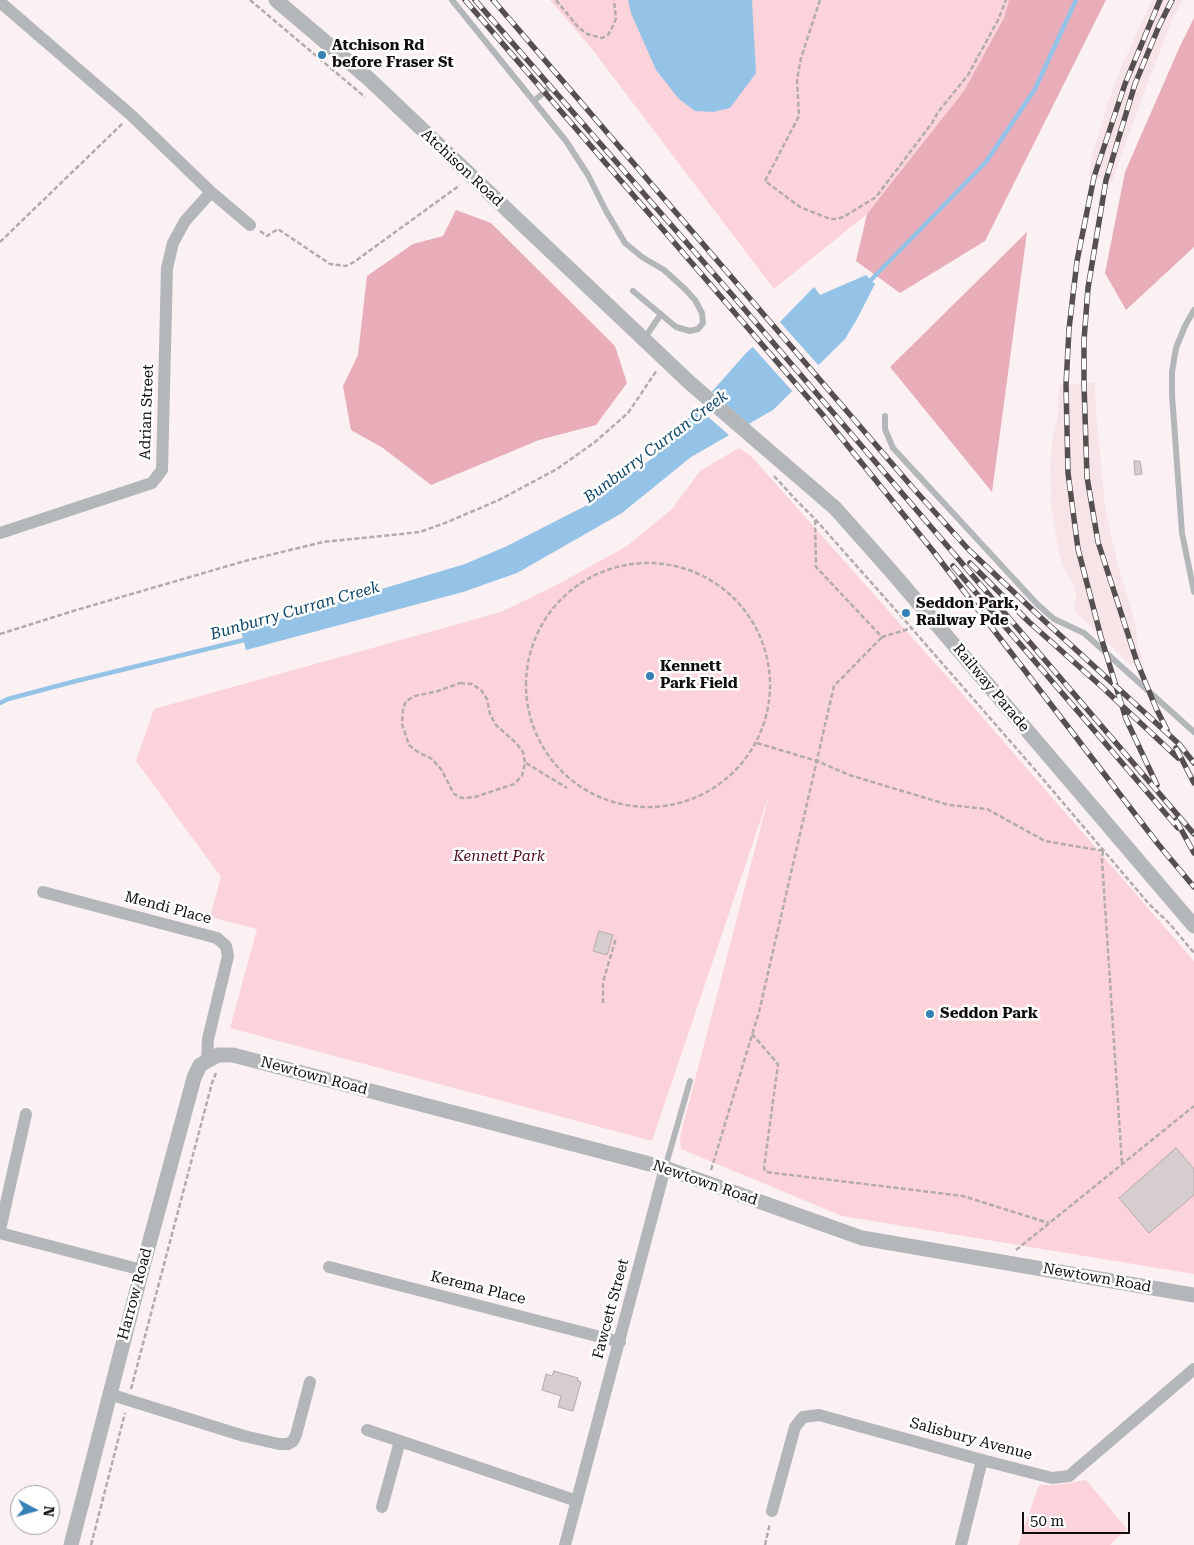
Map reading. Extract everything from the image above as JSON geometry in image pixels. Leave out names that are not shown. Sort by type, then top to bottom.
[{"type":"street","name":"Atchison Road","points":[[276,0],[368,79],[644,339]]},
{"type":"street","points":[[0,2],[131,115],[211,192],[250,225]]},
{"type":"street","name":"Adrian Street","points":[[0,533],[152,483],[162,470],[167,268],[173,243],[185,221],[211,192]]},
{"type":"street","name":"Railway Parade","points":[[644,339],[690,383],[835,508],[1194,926]]},
{"type":"street","name":"Mendi Place","points":[[43,892],[217,938],[226,946],[228,956],[208,1039],[215,1062]]},
{"type":"street","name":"Newtown Road","points":[[215,1062],[232,1055],[665,1168],[862,1238],[1194,1295]]},
{"type":"street","name":"Harrow Road","points":[[71,1545],[109,1394],[194,1078],[200,1065],[215,1062]]},
{"type":"street","points":[[26,1114],[0,1231],[142,1270]]},
{"type":"street","name":"Fawcett Street","points":[[565,1545],[665,1168]]},
{"type":"street","name":"Kerema Place","points":[[329,1267],[620,1342]]},
{"type":"street","name":"Salisbury Avenue","points":[[772,1511],[795,1427],[803,1417],[819,1414],[1052,1478],[1069,1476],[1194,1369]]},
{"type":"street","points":[[109,1394],[244,1436],[279,1444],[288,1444],[294,1441],[310,1382]]},
{"type":"street","points":[[367,1430],[577,1501]]},
{"type":"street","points":[[382,1507],[400,1440]]},
{"type":"street","points":[[961,1545],[982,1460]]},
{"type":"lane","points":[[452,0],[566,141],[588,175],[625,243],[664,270],[685,289],[695,300],[702,313],[703,322],[698,329],[690,331],[676,327],[633,291]]},
{"type":"lane","points":[[534,102],[550,87]]},
{"type":"lane","points":[[1194,310],[1176,348],[1172,372],[1172,395],[1182,533],[1194,592]]},
{"type":"lane","points":[[644,339],[661,314]]},
{"type":"lane","points":[[885,416],[886,429],[893,448],[1037,604],[1054,619],[1084,633],[1194,732]]},
{"type":"lane","name":"Fawcett Street","points":[[665,1168],[690,1081]]},
{"type":"path","points":[[250,0],[370,101]]},
{"type":"path","points":[[556,0],[587,34],[602,38],[608,35],[616,18],[614,0]]},
{"type":"path","points":[[820,0],[801,58],[797,80],[799,116],[765,181],[800,207],[830,219],[838,219],[876,196],[932,123],[938,112],[968,75],[998,20],[1006,0]]},
{"type":"path","points":[[0,242],[131,115]]},
{"type":"path","points":[[250,225],[267,236],[278,229],[330,264],[346,266],[460,185]]},
{"type":"path","points":[[0,634],[168,582],[253,559],[322,542],[420,532],[445,523],[499,500],[557,469],[587,448],[628,413],[658,369]]},
{"type":"path","points":[[772,474],[815,519],[912,628],[1194,954]]},
{"type":"path","points":[[815,519],[816,566],[882,637]]},
{"type":"path","points":[[630,564],[659,564],[690,569],[714,581],[738,601],[757,626],[769,660],[772,688],[768,716],[757,743],[739,770],[713,788],[686,802],[662,807],[631,806],[603,800],[574,785],[553,763],[538,742],[527,711],[525,686],[530,652],[542,624],[558,603],[579,585],[603,572],[630,564]]},
{"type":"path","points":[[707,1183],[759,1012],[834,686],[882,637],[912,628]]},
{"type":"path","points":[[525,763],[522,776],[514,784],[475,797],[462,798],[454,794],[441,769],[432,759],[409,745],[402,724],[403,709],[406,701],[415,696],[438,691],[460,682],[472,684],[481,690],[487,699],[490,714],[496,725],[523,752],[525,763],[567,788]]},
{"type":"path","points":[[757,743],[817,760],[849,775],[949,805],[987,809],[1045,841],[1104,851]]},
{"type":"path","points":[[1104,851],[1122,1164]]},
{"type":"path","points":[[603,1003],[603,982],[616,938]]},
{"type":"path","points":[[752,1034],[778,1064],[764,1168],[766,1172],[963,1196],[1049,1223]]},
{"type":"path","points":[[91,1545],[212,1083],[215,1062]]},
{"type":"path","points":[[1002,1262],[1194,1106]]},
{"type":"path","points":[[765,1545],[772,1511]]},
{"type":"shaded area","points":[[1009,0],[1106,0],[985,241],[900,293],[856,261],[867,214],[964,91],[1004,18]]},
{"type":"shaded area","points":[[1152,0],[1183,0],[1174,16],[1148,82],[1112,182],[1088,175],[1107,105],[1122,65]]},
{"type":"shaded area","points":[[1194,18],[1194,247],[1126,310],[1105,273],[1125,172]]},
{"type":"shaded area","points":[[456,210],[491,223],[615,346],[627,383],[596,425],[539,440],[431,485],[383,448],[351,430],[343,386],[358,355],[367,276],[413,244],[443,236]]},
{"type":"shaded area","points":[[1027,232],[992,492],[890,367]]},
{"type":"shaded area","points":[[1095,383],[1105,506],[1117,562],[1136,625],[1137,644],[1143,660],[1131,665],[1074,611],[1076,596],[1073,583],[1064,569],[1058,548],[1051,505],[1050,464],[1053,437],[1058,417],[1059,385]]},
{"type":"green space","points":[[550,0],[1025,0],[1021,14],[888,197],[774,289],[592,49]]},
{"type":"green space","name":"Kennett Park","points":[[739,448],[751,456],[957,688],[1194,961],[1194,1274],[842,1216],[681,1149],[680,1137],[769,795],[652,1141],[230,1028],[257,929],[210,917],[221,877],[136,761],[154,709],[501,612],[564,581],[627,546],[672,509],[700,471]]},
{"type":"green space","points":[[1086,1480],[1127,1529],[1110,1545],[1018,1545],[1039,1485],[1056,1485]]},
{"type":"water","points":[[628,0],[752,0],[756,73],[730,108],[713,112],[695,111],[679,99],[656,70],[631,13]]},
{"type":"water","points":[[866,275],[875,284],[845,339],[773,410],[691,457],[622,513],[517,573],[463,592],[246,650],[241,631],[465,564],[507,546],[591,503],[654,457],[747,352],[814,287],[820,295]]},
{"type":"pier","points":[[778,320],[820,367],[794,393],[751,345]]},
{"type":"pier","points":[[710,390],[751,426],[731,437],[696,406]]},
{"type":"building","points":[[1134,461],[1140,461],[1142,474],[1135,475]]},
{"type":"building","points":[[599,931],[613,935],[607,955],[593,951]]},
{"type":"building","points":[[1176,1148],[1194,1169],[1194,1195],[1149,1233],[1119,1198]]},
{"type":"building","points":[[554,1371],[578,1378],[577,1380],[581,1382],[573,1411],[558,1407],[561,1396],[542,1390],[546,1374],[552,1376]]},
{"type":"waterway","name":"Bunburry Curran Creek","points":[[868,283],[986,162],[1035,89],[1076,0]]},
{"type":"waterway","name":"Bunburry Curran Creek","points":[[0,703],[8,699],[72,682],[248,639]]},
{"type":"railway","points":[[465,0],[822,414],[933,551],[1158,844],[1194,887]]},
{"type":"railway","points":[[475,0],[734,297],[1194,834]]},
{"type":"railway","points":[[493,0],[913,488],[969,550],[1179,744],[1194,763]]},
{"type":"railway","points":[[1157,785],[1126,719],[1101,637],[1078,549],[1068,473],[1066,385],[1069,329],[1077,261],[1094,177],[1125,84],[1160,0]]},
{"type":"railway","points":[[1167,730],[1137,662],[1098,542],[1087,477],[1084,340],[1088,288],[1106,180],[1135,84],[1172,0]]},
{"type":"railway","points":[[970,563],[1029,622],[1178,758]]},
{"type":"railway","points":[[953,566],[1178,828]]},
{"type":"railway","points":[[1176,748],[1194,783]]},
{"type":"railway","points":[[1176,820],[1194,853]]},
{"type":"place","name":"Atchison Rd before Fraser St","points":[[322,55]]},
{"type":"place","name":"Seddon Park, Railway Pde","points":[[906,613]]},
{"type":"place","name":"Kennett Park Field","points":[[650,676]]},
{"type":"place","name":"Seddon Park","points":[[930,1014]]}]
